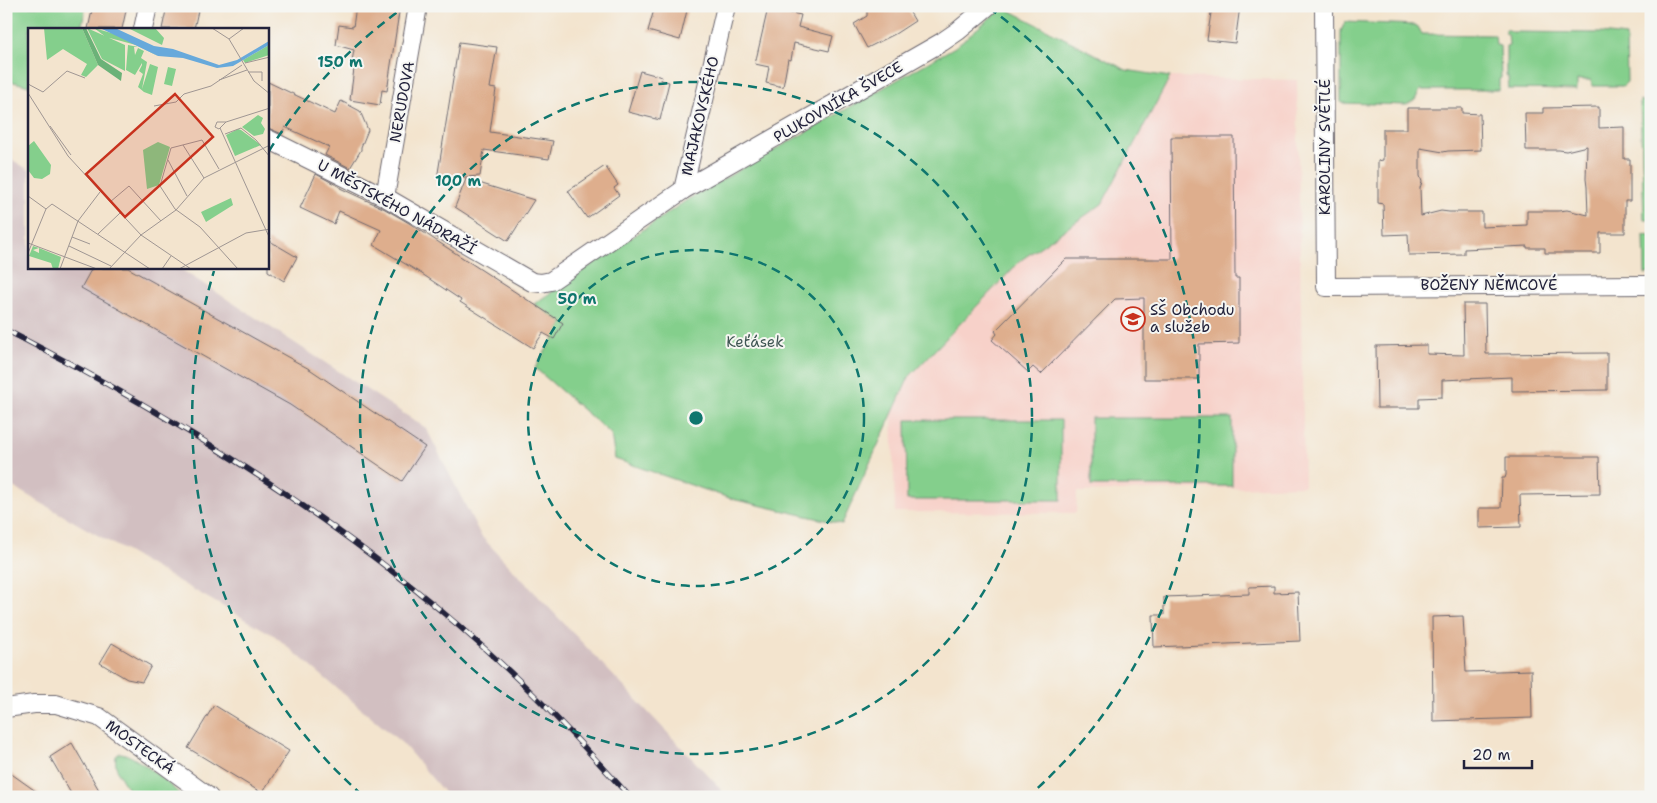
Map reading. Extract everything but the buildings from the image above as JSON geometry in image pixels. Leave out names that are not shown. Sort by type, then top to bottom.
[{"type":"street","points":[[143,28],[148,6]]},
{"type":"street","name":"NERUDOVA","points":[[385,198],[418,6]]},
{"type":"street","name":"MAJAKOVSKÉHO","points":[[525,278],[532,282],[541,283],[552,281],[683,190],[726,6]]},
{"type":"street","name":"PLUKOVNÍKA ŠVECE","points":[[683,190],[942,42],[988,6]]},
{"type":"street","name":"KAROLINY SVĚTLÉ","points":[[1324,6],[1326,287]]},
{"type":"street","name":"U MĚSTSKÉHO NÁDRAŽÍ","points":[[269,140],[385,198],[525,278]]},
{"type":"street","name":"BOŽENY NĚMCOVÉ","points":[[1326,287],[1651,285]]},
{"type":"street","name":"MOSTECKÁ","points":[[6,708],[34,704],[56,704],[99,718],[209,797]]},
{"type":"shaded area","name":"SŠ Obchodu a služeb","points":[[1170,77],[1297,80],[1304,486],[1077,492],[1076,513],[895,512],[892,414],[909,378],[1021,260],[1102,204]]},
{"type":"shaded area","points":[[6,156],[28,169],[28,269],[181,269],[426,428],[481,536],[719,787],[724,797],[448,797],[403,744],[275,636],[6,483]]},
{"type":"green space","points":[[6,6],[86,6],[81,28],[28,28],[28,86],[6,80]]},
{"type":"green space","name":"Keťásek","points":[[1003,7],[1126,70],[1170,77],[1102,204],[1021,260],[909,377],[842,524],[732,499],[615,459],[611,434],[535,368],[563,323],[534,304],[687,200],[955,47]]},
{"type":"green space","points":[[1345,22],[1416,25],[1421,34],[1495,35],[1496,45],[1500,46],[1501,78],[1499,79],[1499,90],[1420,90],[1415,100],[1406,105],[1341,103],[1341,31]]},
{"type":"green space","points":[[1505,29],[1513,32],[1601,33],[1626,36],[1627,82],[1623,86],[1592,86],[1591,80],[1577,80],[1577,90],[1509,89],[1508,76],[1506,76],[1506,46],[1509,45],[1508,34],[1505,33]]},
{"type":"green space","points":[[1640,100],[1649,104],[1651,110],[1651,220],[1644,220]]},
{"type":"green space","points":[[1644,235],[1651,236],[1651,273],[1645,274]]},
{"type":"green space","points":[[1091,418],[1232,418],[1232,486],[1091,486]]},
{"type":"green space","points":[[906,420],[1061,420],[1061,500],[907,500]]},
{"type":"green space","points":[[120,753],[126,754],[143,764],[162,778],[182,797],[134,797],[116,767],[116,756]]},
{"type":"railway","points":[[6,330],[73,365],[205,441],[331,525],[392,571],[507,669],[555,716],[630,797]]},
{"type":"place","name":"SŠ Obchodu a služeb","points":[[1133,319]]}]
